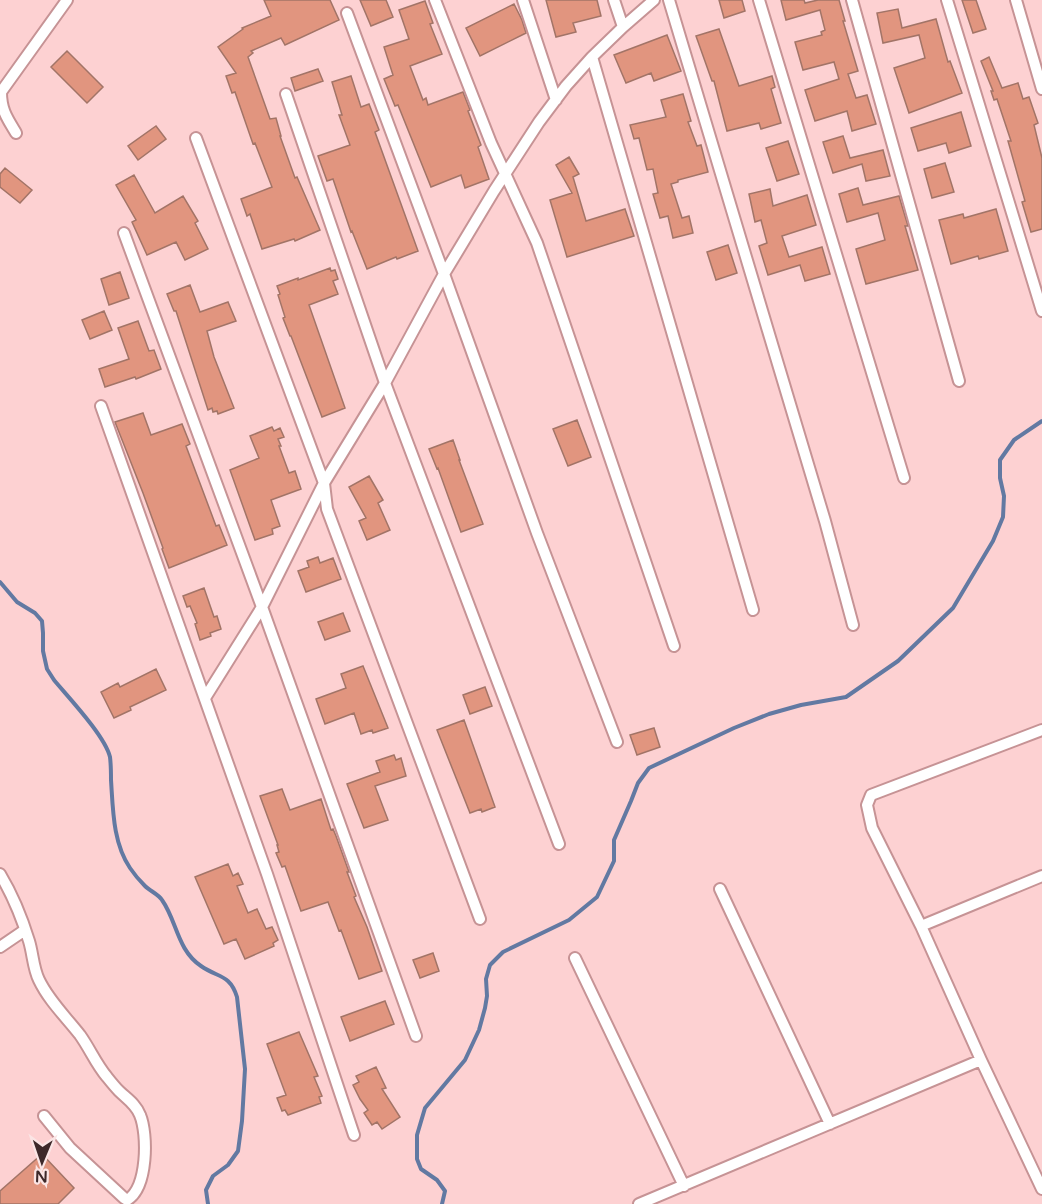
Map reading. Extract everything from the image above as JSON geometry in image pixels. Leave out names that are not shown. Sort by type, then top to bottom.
[{"type":"street","points":[[16,133],[3,112],[1,92],[67,0]]},
{"type":"street","points":[[435,0],[491,143],[537,243],[674,646]]},
{"type":"street","points":[[523,0],[556,100]]},
{"type":"street","points":[[614,0],[623,27]]},
{"type":"street","points":[[205,698],[262,607],[324,483],[386,383],[444,274],[506,173],[566,86],[592,57],[654,0]]},
{"type":"street","points":[[669,0],[822,510],[853,626]]},
{"type":"street","points":[[759,0],[904,478]]},
{"type":"street","points":[[852,0],[959,381]]},
{"type":"street","points":[[947,0],[1042,311]]},
{"type":"street","points":[[1016,0],[1042,88]]},
{"type":"street","points":[[346,13],[444,274],[533,522],[617,742]]},
{"type":"street","points":[[592,57],[753,610]]},
{"type":"street","points":[[286,94],[386,383],[559,844]]},
{"type":"street","points":[[196,138],[324,483],[327,509],[480,919]]},
{"type":"street","points":[[124,233],[262,607],[416,1036]]},
{"type":"street","points":[[100,406],[267,874],[354,1135]]},
{"type":"street","points":[[1042,730],[871,795],[867,805],[872,828],[921,926],[1042,1189]]},
{"type":"street","points":[[0,874],[8,887],[25,930],[39,980],[52,1001],[80,1035],[98,1066],[118,1090],[132,1102],[140,1114],[145,1165],[137,1191],[127,1200],[124,1198],[70,1148],[45,1116]]},
{"type":"street","points":[[921,926],[1042,876]]},
{"type":"street","points":[[720,889],[830,1124]]},
{"type":"street","points":[[0,947],[25,930]]},
{"type":"street","points":[[575,958],[684,1186]]},
{"type":"street","points":[[639,1204],[981,1060]]},
{"type":"building","points":[[264,0],[330,0],[339,20],[285,45],[281,38],[251,51],[253,53],[248,57],[270,119],[276,118],[295,178],[297,177],[320,230],[295,241],[294,239],[262,249],[250,214],[247,216],[241,199],[272,187],[255,143],[253,144],[235,92],[232,93],[226,76],[236,73],[218,47],[242,28],[271,16]]},
{"type":"building","points":[[360,0],[386,0],[393,17],[371,26]]},
{"type":"building","points":[[546,0],[597,0],[601,16],[573,23],[576,32],[556,37]]},
{"type":"building","points":[[719,0],[742,0],[745,11],[724,18]]},
{"type":"building","points":[[781,0],[804,0],[805,3],[818,0],[839,0],[858,71],[848,74],[856,98],[867,95],[876,124],[852,131],[847,111],[815,121],[805,90],[839,79],[834,62],[803,70],[795,42],[822,35],[821,32],[825,30],[820,10],[786,20]]},
{"type":"building","points":[[962,0],[976,0],[986,29],[973,33]]},
{"type":"building","points":[[425,1],[433,23],[430,24],[442,54],[410,66],[423,100],[426,98],[428,105],[463,92],[481,145],[478,147],[489,179],[465,188],[461,175],[431,187],[398,105],[395,106],[384,79],[393,75],[384,47],[409,39],[399,10]]},
{"type":"building","points":[[514,4],[526,33],[480,56],[466,28]]},
{"type":"building","points":[[898,9],[902,28],[936,19],[948,62],[950,61],[962,93],[909,113],[894,68],[925,58],[919,35],[883,43],[877,13]]},
{"type":"building","points":[[719,29],[739,86],[772,76],[775,87],[771,89],[781,123],[761,129],[759,123],[727,131],[714,81],[712,81],[696,36]]},
{"type":"building","points":[[667,35],[681,71],[654,81],[651,73],[626,83],[614,55]]},
{"type":"building","points":[[67,51],[103,87],[87,103],[51,67]]},
{"type":"building","points":[[989,57],[1002,88],[1018,83],[1023,99],[1029,97],[1038,123],[1034,125],[1042,158],[1042,229],[1031,232],[1008,141],[1011,141],[981,61]]},
{"type":"building","points":[[318,69],[323,81],[295,91],[291,78]]},
{"type":"building","points":[[351,76],[361,107],[369,104],[379,130],[375,132],[418,251],[367,269],[351,232],[333,179],[327,181],[318,156],[350,145],[339,115],[342,115],[332,82]]},
{"type":"building","points":[[683,94],[691,121],[688,122],[697,146],[701,145],[708,172],[671,184],[682,218],[689,216],[693,233],[673,238],[668,216],[660,218],[653,194],[658,193],[653,169],[647,170],[639,138],[634,139],[630,125],[666,117],[661,100]]},
{"type":"building","points":[[961,112],[971,146],[949,153],[946,143],[918,151],[911,128]]},
{"type":"building","points":[[156,126],[166,139],[138,160],[128,146]]},
{"type":"building","points":[[843,136],[850,158],[883,150],[890,176],[866,181],[862,164],[833,173],[823,142]]},
{"type":"building","points":[[788,141],[799,174],[777,181],[766,148]]},
{"type":"building","points":[[569,157],[579,174],[573,177],[586,221],[625,209],[634,236],[567,257],[550,200],[572,193],[556,165]]},
{"type":"building","points":[[945,163],[954,192],[932,198],[924,169]]},
{"type":"building","points":[[5,168],[32,190],[20,203],[0,187],[0,174]]},
{"type":"building","points":[[134,175],[155,213],[183,196],[198,221],[195,223],[208,249],[185,260],[176,242],[147,255],[132,222],[136,220],[116,185]]},
{"type":"building","points":[[858,188],[863,205],[899,196],[918,270],[866,284],[856,249],[885,240],[878,213],[847,222],[839,194]]},
{"type":"building","points":[[770,189],[773,206],[807,195],[816,225],[782,236],[789,257],[822,247],[830,274],[805,281],[800,265],[768,275],[759,246],[767,243],[761,220],[755,222],[749,194]]},
{"type":"building","points":[[996,209],[1008,251],[951,264],[939,220],[963,214],[964,218]]},
{"type":"building","points":[[728,245],[737,273],[716,280],[707,252]]},
{"type":"building","points":[[330,268],[331,271],[335,270],[338,279],[333,281],[338,294],[309,305],[345,408],[322,417],[283,318],[285,317],[277,286]]},
{"type":"building","points":[[120,272],[129,298],[109,305],[101,279]]},
{"type":"building","points":[[190,285],[200,312],[228,302],[236,321],[207,331],[214,357],[234,408],[218,414],[217,411],[213,412],[212,408],[208,410],[176,311],[167,294]]},
{"type":"building","points":[[104,311],[112,330],[90,339],[82,320]]},
{"type":"building","points":[[138,321],[149,351],[154,350],[161,369],[136,379],[135,377],[105,387],[99,369],[129,359],[118,328]]},
{"type":"building","points":[[143,413],[151,435],[182,424],[190,444],[186,446],[216,526],[219,525],[227,545],[169,568],[115,422]]},
{"type":"building","points":[[577,420],[591,457],[568,466],[553,429]]},
{"type":"building","points":[[272,427],[274,431],[280,428],[284,437],[278,439],[281,446],[279,446],[289,473],[295,471],[301,489],[271,500],[280,526],[272,529],[273,534],[255,540],[230,470],[259,458],[250,436]]},
{"type":"building","points":[[453,440],[483,524],[461,532],[429,449]]},
{"type":"building","points":[[369,476],[383,500],[378,503],[390,530],[367,540],[359,521],[366,518],[349,487]]},
{"type":"building","points":[[318,557],[320,563],[333,558],[341,579],[306,592],[298,571],[309,567],[307,561]]},
{"type":"building","points":[[204,588],[214,617],[217,616],[221,629],[200,640],[195,624],[197,623],[183,596]]},
{"type":"building","points":[[343,613],[350,631],[325,640],[318,622]]},
{"type":"building","points":[[363,666],[388,728],[361,734],[354,713],[325,724],[316,699],[346,688],[341,674]]},
{"type":"building","points":[[156,669],[166,690],[130,707],[131,710],[114,718],[101,692],[118,683],[120,687]]},
{"type":"building","points":[[485,687],[492,706],[470,714],[463,695]]},
{"type":"building","points":[[464,720],[495,807],[482,812],[481,809],[470,813],[437,730]]},
{"type":"building","points":[[654,728],[660,747],[637,755],[630,735]]},
{"type":"building","points":[[394,755],[396,760],[401,758],[406,776],[375,786],[388,820],[364,828],[347,784],[380,772],[376,761]]},
{"type":"building","points":[[282,789],[290,810],[321,799],[349,872],[347,872],[356,896],[354,897],[382,971],[359,979],[328,902],[301,911],[285,866],[282,867],[276,853],[279,852],[278,845],[260,796]]},
{"type":"building","points":[[228,864],[233,876],[238,873],[243,884],[237,886],[248,913],[257,909],[266,929],[272,927],[278,940],[273,943],[274,946],[245,959],[236,939],[224,944],[195,877]]},
{"type":"building","points":[[433,953],[439,971],[420,978],[413,960]]},
{"type":"building","points":[[385,1001],[394,1024],[350,1041],[341,1017]]},
{"type":"building","points":[[299,1032],[318,1076],[314,1077],[322,1096],[319,1097],[321,1103],[288,1115],[285,1110],[282,1111],[277,1098],[286,1095],[267,1044]]},
{"type":"building","points":[[376,1067],[386,1088],[382,1089],[400,1117],[382,1129],[377,1122],[372,1125],[364,1113],[368,1110],[353,1085],[359,1082],[356,1076]]},
{"type":"building","points":[[42,1154],[74,1188],[58,1204],[0,1204],[0,1191]]},
{"type":"waterway","points":[[442,1204],[445,1191],[437,1180],[421,1169],[417,1159],[417,1135],[425,1108],[465,1060],[479,1030],[485,1008],[486,979],[490,965],[503,952],[569,920],[597,897],[614,861],[614,840],[638,783],[649,768],[769,714],[801,705],[846,697],[898,661],[953,608],[993,541],[1003,517],[1004,496],[1000,478],[1000,460],[1014,440],[1042,421]]},
{"type":"waterway","points":[[0,582],[17,602],[35,613],[42,621],[43,651],[47,669],[107,748],[110,757],[115,826],[124,858],[141,882],[162,900],[187,952],[201,966],[227,980],[237,997],[245,1069],[238,1151],[228,1165],[213,1176],[206,1190],[208,1204]]}]
